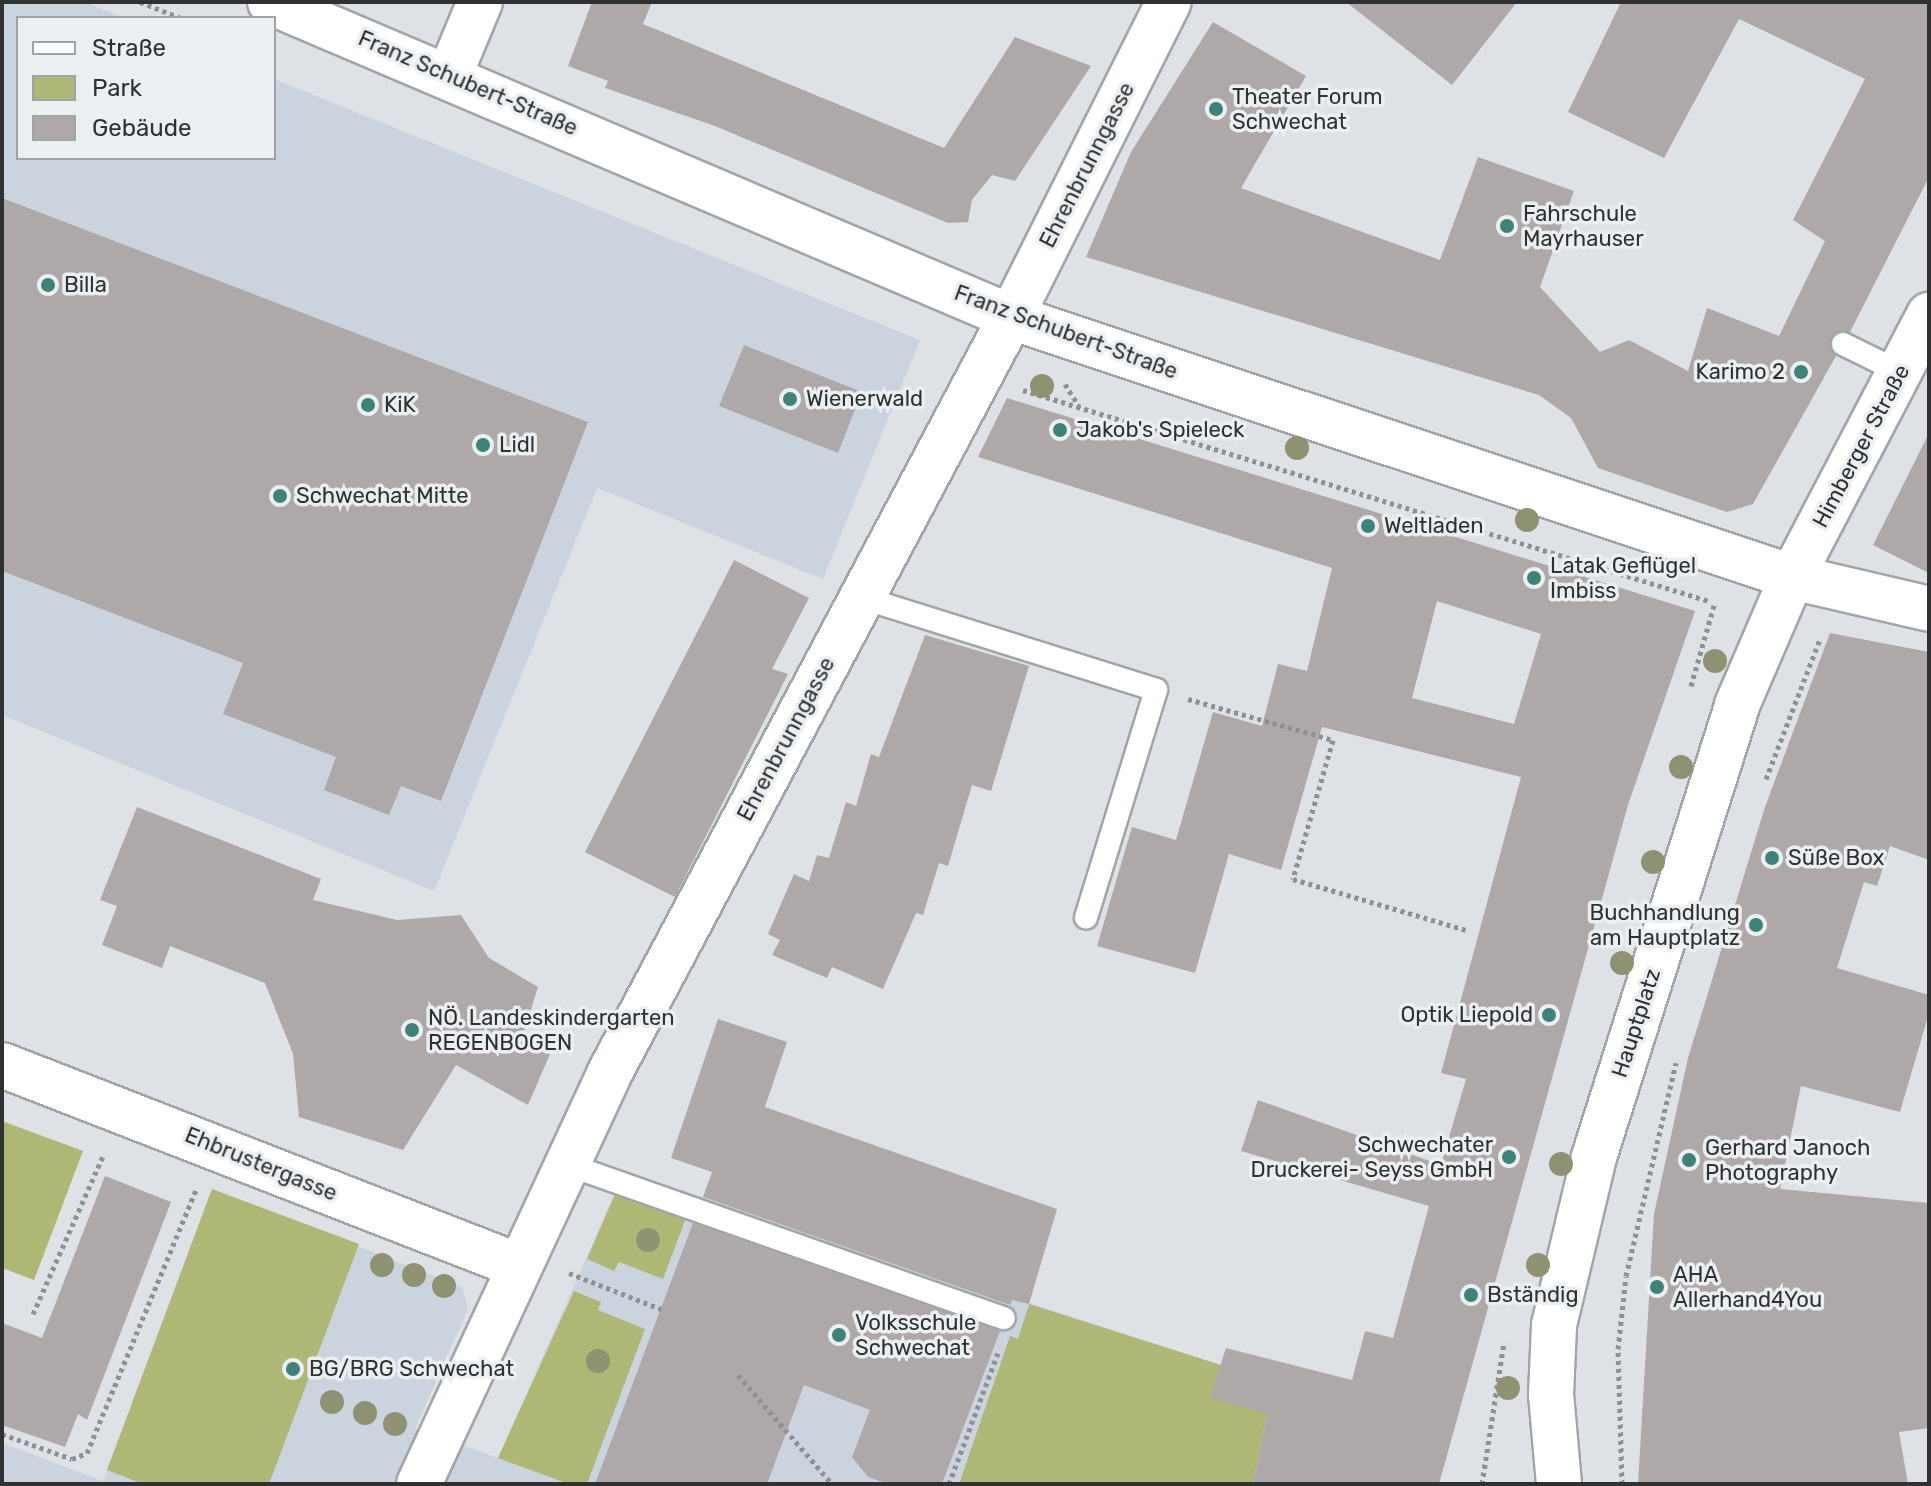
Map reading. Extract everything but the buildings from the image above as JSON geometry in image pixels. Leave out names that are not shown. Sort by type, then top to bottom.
[{"type":"street","name":"Franz Schubert-Straße","points":[[270,2],[450,74],[1011,317],[1784,593],[1929,609]]},
{"type":"street","points":[[450,74],[480,2]]},
{"type":"street","name":"Ehrenbrunngasse","points":[[419,1484],[539,1267],[566,1164],[860,597],[1011,317],[1169,2]]},
{"type":"street","name":"Himberger Straße","points":[[1784,593],[1929,315]]},
{"type":"street","name":"Hauptplatz","points":[[1559,1484],[1551,1395],[1554,1325],[1594,1157],[1737,705],[1784,593]]},
{"type":"street","name":"Ehbrustergasse","points":[[2,1065],[539,1267]]},
{"type":"lane","points":[[1843,344],[1900,372]]},
{"type":"lane","points":[[860,597],[1156,690],[1086,917]]},
{"type":"lane","points":[[566,1164],[1004,1318]]},
{"type":"path","points":[[140,2],[176,16]]},
{"type":"path","points":[[1018,388],[1686,597],[1784,593],[1827,620],[1760,793]]},
{"type":"path","points":[[1156,690],[1333,740],[1293,879],[1466,930]]},
{"type":"path","points":[[1622,1484],[1618,1349],[1626,1276],[1679,1052]]},
{"type":"path","points":[[33,1314],[124,1110]]},
{"type":"path","points":[[2,1434],[72,1459],[87,1453],[214,1145]]},
{"type":"path","points":[[539,1267],[661,1309]]},
{"type":"path","points":[[949,1484],[1010,1321],[1004,1318]]},
{"type":"path","points":[[738,1375],[832,1484]]},
{"type":"shaded area","points":[[2,2],[85,2],[119,16],[16,16],[16,160],[276,160],[276,80],[920,340],[823,579],[597,488],[434,891],[2,715]]},
{"type":"shaded area","name":"Volksschule Schwechat","points":[[624,1172],[1221,1365],[1253,1484],[2,1484],[2,1443],[103,1481],[212,1189],[462,1287],[468,1309],[415,1429],[498,1458]]},
{"type":"green space","points":[[2,1121],[83,1151],[34,1280],[2,1268]]},
{"type":"green space","points":[[212,1189],[359,1244],[269,1484],[143,1484],[107,1470]]},
{"type":"green space","points":[[616,1192],[686,1218],[663,1279],[619,1262],[614,1271],[587,1259]]},
{"type":"green space","points":[[574,1291],[601,1302],[598,1310],[645,1329],[587,1484],[569,1484],[498,1458]]},
{"type":"green space","points":[[1029,1304],[1221,1365],[1267,1414],[1253,1484],[959,1484],[1010,1336],[1018,1339]]},
{"type":"place","name":"Theater Forum Schwechat","points":[[1216,109]]},
{"type":"place","name":"Fahrschule Mayrhauser","points":[[1507,226]]},
{"type":"place","name":"Billa","points":[[48,285]]},
{"type":"place","name":"Karimo 2","points":[[1801,372]]},
{"type":"place","name":"Wienerwald","points":[[790,399]]},
{"type":"place","name":"KiK","points":[[368,405]]},
{"type":"place","name":"Jakob's Spieleck","points":[[1060,430]]},
{"type":"place","name":"Lidl","points":[[483,445]]},
{"type":"place","name":"Schwechat Mitte","points":[[280,496]]},
{"type":"place","name":"Weltladen","points":[[1368,526]]},
{"type":"place","name":"Latak Geflügel Imbiss","points":[[1534,578]]},
{"type":"place","name":"Süße Box","points":[[1772,858]]},
{"type":"place","name":"Buchhandlung am Hauptplatz","points":[[1756,925]]},
{"type":"place","name":"Optik Liepold","points":[[1549,1015]]},
{"type":"place","name":"NÖ. Landeskindergarten REGENBOGEN","points":[[412,1030]]},
{"type":"place","name":"Schwechater Druckerei- Seyss GmbH","points":[[1509,1157]]},
{"type":"place","name":"Gerhard Janoch Photography","points":[[1689,1160]]},
{"type":"place","name":"AHA Allerhand4You","points":[[1657,1287]]},
{"type":"place","name":"Bständig","points":[[1471,1295]]},
{"type":"place","name":"Volksschule Schwechat","points":[[839,1335]]},
{"type":"place","name":"BG/BRG Schwechat","points":[[293,1369]]}]
